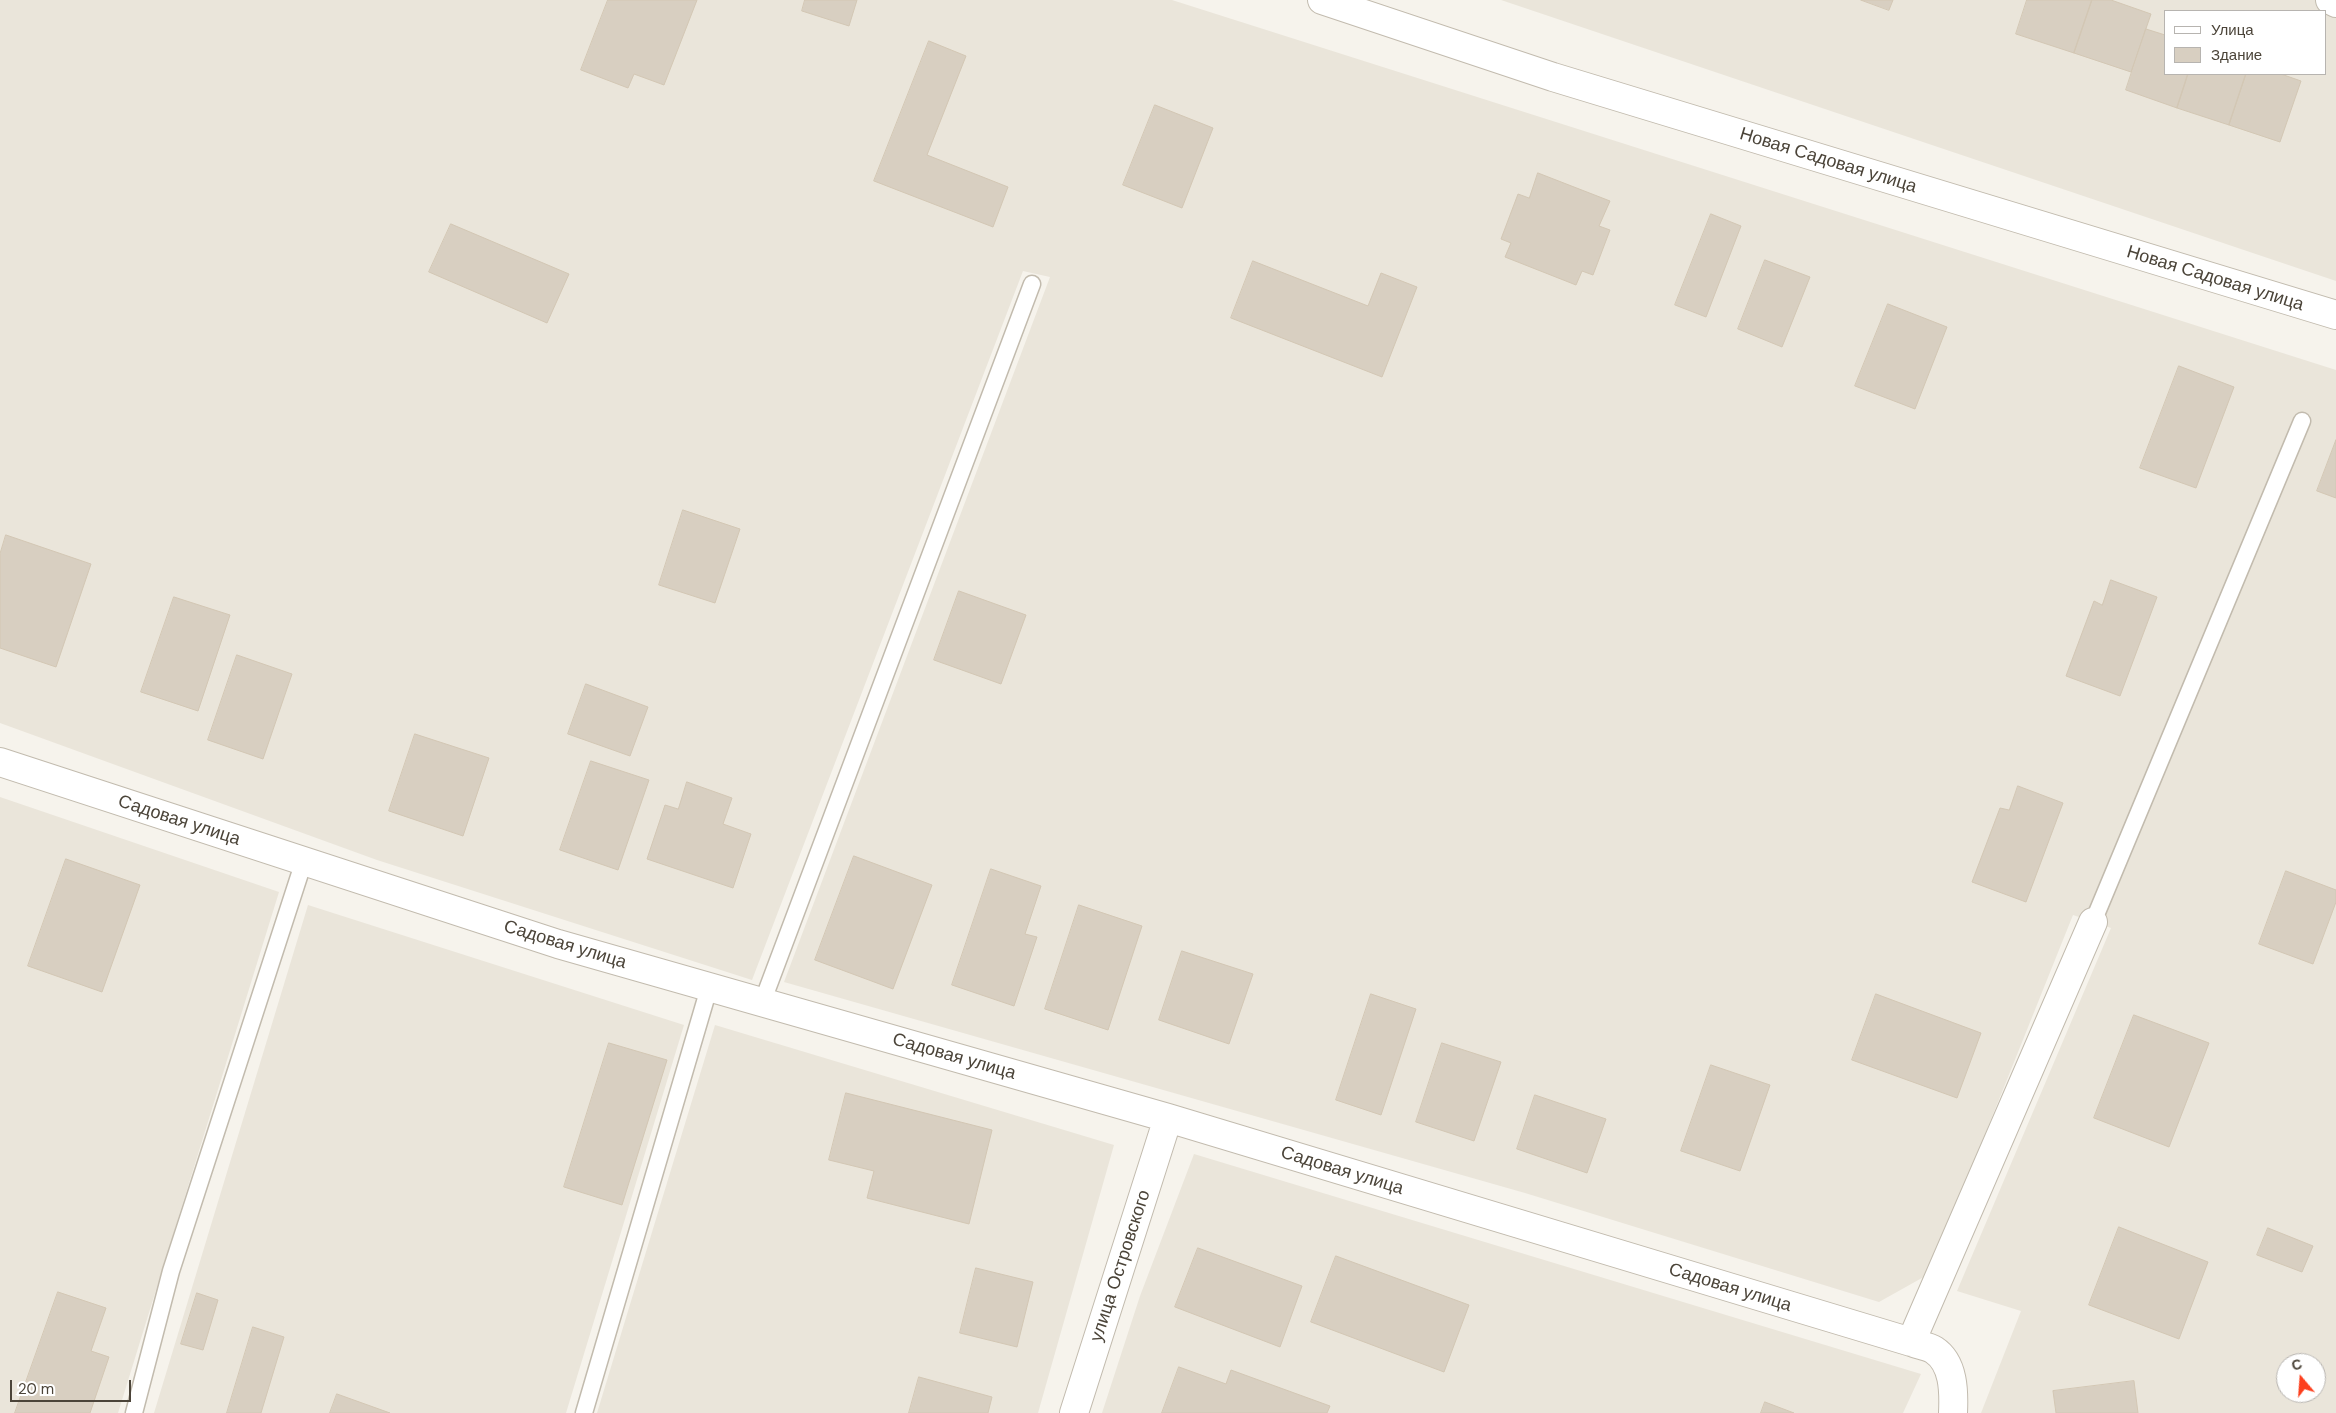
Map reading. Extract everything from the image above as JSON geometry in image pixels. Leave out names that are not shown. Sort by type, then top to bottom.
[{"type":"street","name":"Новая Садовая улица","points":[[1322,0],[1562,80],[2336,316]]},
{"type":"street","points":[[2330,0],[2336,3]]},
{"type":"street","name":"Садовая улица","points":[[0,762],[558,944],[1168,1118],[1911,1342],[1934,1350],[1949,1368],[1954,1395],[1952,1413]]},
{"type":"street","points":[[1911,1342],[2093,922]]},
{"type":"street","name":"улица Островского","points":[[1074,1413],[1168,1118]]},
{"type":"lane","points":[[762,1003],[1032,284]]},
{"type":"lane","points":[[2093,922],[2302,421]]},
{"type":"lane","points":[[134,1413],[171,1271],[304,862]]},
{"type":"lane","points":[[584,1413],[709,988]]},
{"type":"shaded area","points":[[0,0],[1172,0],[2336,370],[2336,1413],[1981,1413],[2021,1311],[1957,1291],[2111,928],[2073,915],[1929,1274],[1879,1302],[1525,1193],[784,982],[1050,277],[1023,271],[752,980],[377,860],[0,723]]},
{"type":"shaded area","points":[[1501,0],[2336,0],[2336,281]]},
{"type":"shaded area","points":[[0,797],[279,892],[118,1413],[0,1413]]},
{"type":"shaded area","points":[[308,905],[684,1025],[566,1413],[154,1413]]},
{"type":"shaded area","points":[[715,1025],[1114,1145],[1038,1413],[597,1413]]},
{"type":"shaded area","points":[[1194,1154],[1921,1374],[1903,1413],[1102,1413],[1140,1296]]},
{"type":"building","points":[[608,0],[697,0],[664,85],[634,74],[628,88],[581,70]]},
{"type":"building","points":[[805,0],[857,0],[849,26],[802,11]]},
{"type":"building","points":[[1861,0],[1893,0],[1889,10]]},
{"type":"building","points":[[2027,0],[2092,0],[2074,53],[2016,34]]},
{"type":"building","points":[[2092,0],[2111,0],[2151,14],[2131,72],[2074,53]]},
{"type":"building","points":[[2146,29],[2164,35],[2164,75],[2188,75],[2177,108],[2126,90]]},
{"type":"building","points":[[929,41],[966,56],[927,155],[1008,187],[993,227],[874,181]]},
{"type":"building","points":[[2188,75],[2246,75],[2229,125],[2177,108]]},
{"type":"building","points":[[2246,75],[2284,75],[2301,81],[2280,142],[2229,125]]},
{"type":"building","points":[[1155,105],[1213,128],[1182,208],[1123,185]]},
{"type":"building","points":[[1538,173],[1610,201],[1599,226],[1610,230],[1593,275],[1582,271],[1576,285],[1505,257],[1511,243],[1501,239],[1518,194],[1529,198]]},
{"type":"building","points":[[1711,214],[1741,226],[1706,317],[1675,305]]},
{"type":"building","points":[[451,224],[569,274],[547,323],[429,272]]},
{"type":"building","points":[[1765,260],[1810,277],[1782,347],[1738,329]]},
{"type":"building","points":[[1253,261],[1368,306],[1381,273],[1417,287],[1382,377],[1231,318]]},
{"type":"building","points":[[1888,304],[1947,327],[1915,409],[1855,386]]},
{"type":"building","points":[[2179,366],[2234,387],[2196,488],[2140,468]]},
{"type":"building","points":[[2336,440],[2336,498],[2317,491]]},
{"type":"building","points":[[683,510],[740,529],[715,603],[659,585]]},
{"type":"building","points":[[6,535],[91,564],[56,667],[0,648],[0,554]]},
{"type":"building","points":[[2111,580],[2157,597],[2120,696],[2066,676],[2094,601],[2102,605]]},
{"type":"building","points":[[959,591],[1026,615],[1001,684],[934,660]]},
{"type":"building","points":[[174,597],[230,615],[198,711],[141,692]]},
{"type":"building","points":[[237,655],[292,674],[263,759],[208,740]]},
{"type":"building","points":[[586,684],[648,707],[630,756],[568,734]]},
{"type":"building","points":[[415,734],[489,758],[463,836],[389,811]]},
{"type":"building","points":[[591,761],[649,780],[618,870],[560,850]]},
{"type":"building","points":[[687,782],[732,798],[723,824],[751,834],[733,888],[647,859],[665,805],[678,809]]},
{"type":"building","points":[[2018,786],[2063,803],[2026,902],[1972,882],[2000,808],[2009,810]]},
{"type":"building","points":[[854,856],[932,885],[893,989],[815,960]]},
{"type":"building","points":[[66,859],[140,885],[102,992],[28,966]]},
{"type":"building","points":[[991,869],[1041,886],[1025,934],[1037,937],[1014,1006],[952,985]]},
{"type":"building","points":[[2286,871],[2336,890],[2336,902],[2313,964],[2259,944]]},
{"type":"building","points":[[1079,905],[1142,926],[1108,1030],[1045,1009]]},
{"type":"building","points":[[1182,951],[1253,974],[1229,1044],[1159,1020]]},
{"type":"building","points":[[1371,994],[1416,1009],[1381,1115],[1336,1100]]},
{"type":"building","points":[[1876,994],[1981,1033],[1957,1098],[1852,1060]]},
{"type":"building","points":[[2134,1015],[2209,1043],[2169,1147],[2094,1118]]},
{"type":"building","points":[[609,1043],[667,1060],[622,1205],[564,1187]]},
{"type":"building","points":[[1442,1043],[1501,1062],[1474,1141],[1416,1122]]},
{"type":"building","points":[[1711,1065],[1770,1085],[1740,1171],[1681,1151]]},
{"type":"building","points":[[846,1093],[992,1130],[969,1224],[867,1198],[874,1171],[829,1160]]},
{"type":"building","points":[[1535,1095],[1606,1119],[1587,1173],[1517,1149]]},
{"type":"building","points":[[2119,1227],[2208,1262],[2179,1339],[2089,1305]]},
{"type":"building","points":[[2268,1228],[2313,1246],[2302,1272],[2257,1255]]},
{"type":"building","points":[[1198,1248],[1302,1286],[1280,1347],[1175,1307]]},
{"type":"building","points":[[1336,1256],[1469,1305],[1444,1372],[1311,1322]]},
{"type":"building","points":[[976,1268],[1033,1282],[1017,1347],[960,1333]]},
{"type":"building","points":[[58,1292],[106,1308],[91,1351],[109,1357],[90,1413],[15,1413]]},
{"type":"building","points":[[197,1293],[218,1300],[203,1350],[181,1344]]},
{"type":"building","points":[[253,1327],[284,1337],[261,1413],[227,1413]]},
{"type":"building","points":[[1179,1367],[1226,1384],[1231,1370],[1330,1406],[1327,1413],[1162,1413]]},
{"type":"building","points":[[919,1377],[992,1397],[988,1413],[909,1413]]},
{"type":"building","points":[[2134,1381],[2138,1413],[2056,1413],[2053,1391]]},
{"type":"building","points":[[337,1394],[390,1413],[330,1413]]},
{"type":"building","points":[[1765,1402],[1794,1413],[1761,1413]]}]
